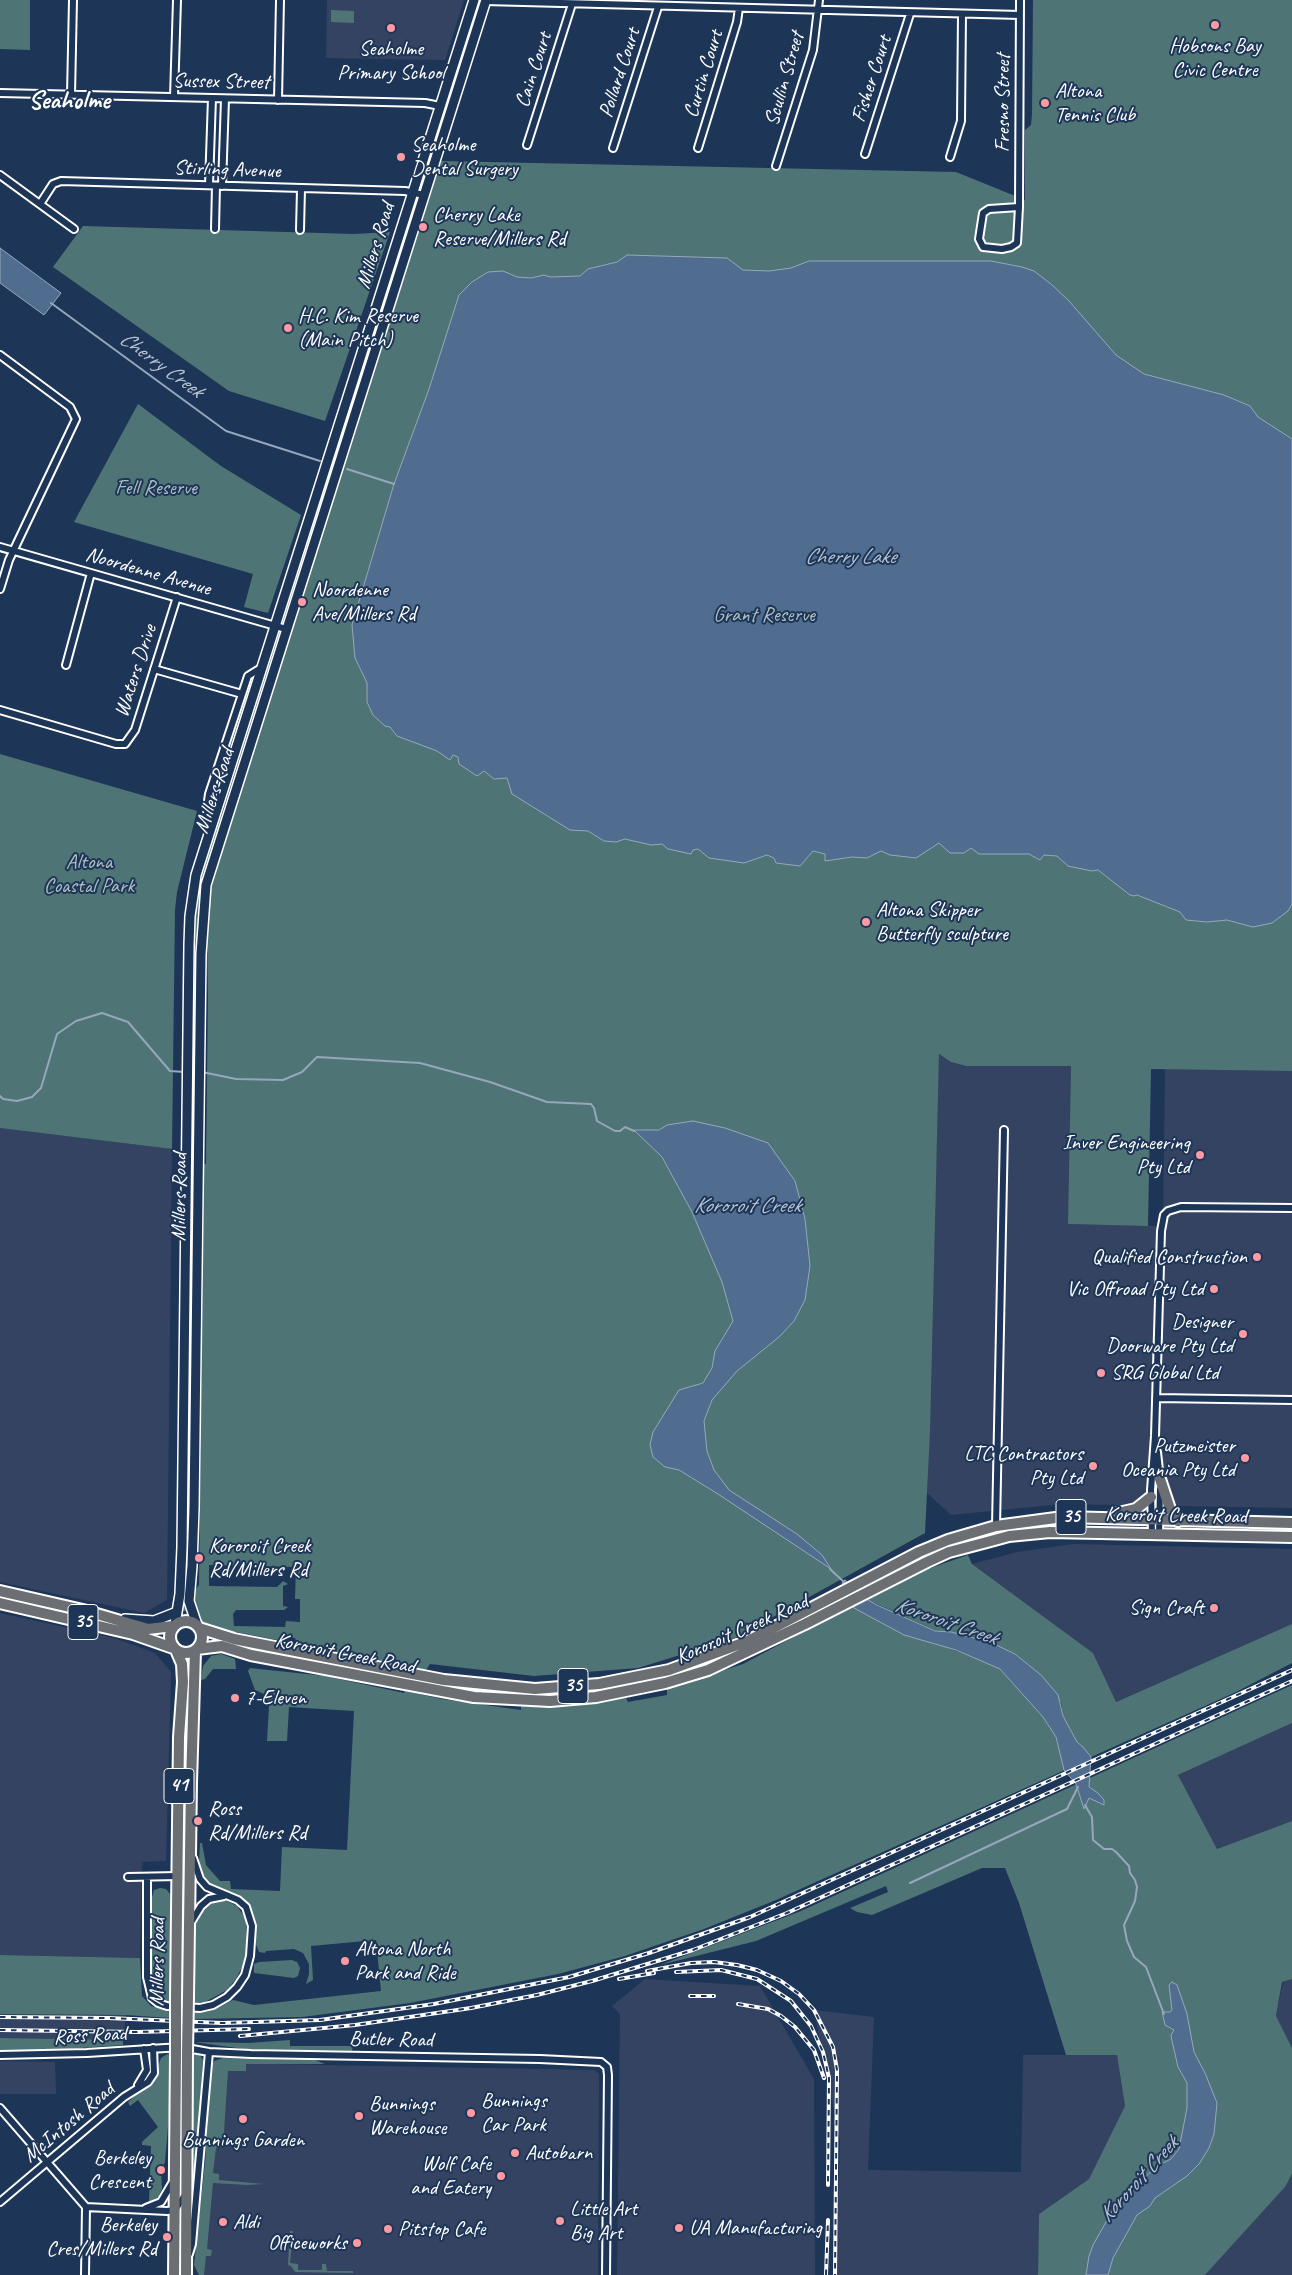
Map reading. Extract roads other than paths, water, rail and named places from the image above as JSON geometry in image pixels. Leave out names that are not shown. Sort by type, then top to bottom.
[{"type":"main road","name":"Millers Road","points":[[174,1625],[180,1594],[182,1560],[188,1016],[192,900],[196,875],[474,0]]},
{"type":"main road","name":"Millers Road","points":[[198,1627],[189,1601],[194,1498],[202,919],[206,885],[486,1]]},
{"type":"main road","points":[[218,804],[230,807]]},
{"type":"main road","points":[[1159,1476],[1170,1509],[1178,1521]]},
{"type":"main road","points":[[1088,1518],[1128,1511],[1141,1506],[1151,1497]]},
{"type":"main road","name":"Kororoit Creek Road","points":[[196,1650],[222,1646],[251,1655],[474,1697],[550,1701],[626,1692],[687,1677],[742,1656],[805,1624],[948,1540],[996,1526],[1047,1519],[1088,1518],[1292,1523]]},
{"type":"main road","name":"Kororoit Creek Road","points":[[198,1627],[234,1639],[444,1680],[535,1689],[622,1681],[669,1670],[748,1641],[800,1614],[949,1552],[1009,1536],[1050,1532],[1292,1537]]},
{"type":"main road","name":"35","points":[[0,1591],[83,1610],[148,1629],[189,1621],[198,1627]]},
{"type":"main road","name":"35","points":[[0,1604],[149,1638],[185,1654],[196,1650]]},
{"type":"main road","points":[[83,1610],[88,1623]]},
{"type":"main road","points":[[113,1619],[154,1621],[177,1612]]},
{"type":"main road","points":[[174,1625],[169,1637],[174,1649]]},
{"type":"main road","points":[[196,1650],[202,1640],[198,1627]]},
{"type":"main road","name":"Millers Road","points":[[174,1649],[182,1664],[183,1682],[180,1722],[176,1998],[181,2051],[187,2270]]},
{"type":"main road","name":"Millers Road","points":[[174,2275],[174,2180],[181,2051],[188,1997],[196,1650]]},
{"type":"street","points":[[70,94],[73,0]]},
{"type":"street","points":[[174,97],[177,0]]},
{"type":"street","points":[[278,100],[280,0]]},
{"type":"street","name":"Scullin Street","points":[[776,166],[813,50],[819,0]]},
{"type":"street","name":"Fresno Street","points":[[1019,206],[989,209],[983,213],[979,239],[983,247],[1002,249],[1012,247],[1017,243],[1019,206],[1020,0]]},
{"type":"street","points":[[486,1],[658,7],[670,3],[739,8],[910,14],[1020,15]]},
{"type":"street","name":"Cain Court","points":[[527,145],[572,4]]},
{"type":"street","name":"Pollard Court","points":[[613,148],[658,7]]},
{"type":"street","name":"Curtin Court","points":[[698,148],[737,22],[739,8]]},
{"type":"street","name":"Fisher Court","points":[[866,154],[910,14]]},
{"type":"street","points":[[950,157],[961,121],[962,14]]},
{"type":"street","name":"Sussex Street","points":[[0,93],[425,104],[440,106]]},
{"type":"street","points":[[212,98],[216,186],[215,229]]},
{"type":"street","points":[[216,186],[225,99]]},
{"type":"street","points":[[0,175],[74,229]]},
{"type":"street","name":"Stirling Avenue","points":[[40,204],[56,182],[412,192],[424,195]]},
{"type":"street","points":[[300,189],[300,230]]},
{"type":"street","points":[[0,355],[70,407],[76,418],[13,550],[0,589]]},
{"type":"street","name":"Noordenne Avenue","points":[[0,547],[286,629]]},
{"type":"street","points":[[66,664],[91,573]]},
{"type":"street","name":"Waters Drive","points":[[0,710],[116,744],[125,744],[135,730],[177,597]]},
{"type":"street","points":[[218,804],[208,802],[209,794],[248,676],[261,668]]},
{"type":"street","points":[[154,669],[242,694]]},
{"type":"street","points":[[996,1526],[1004,1130]]},
{"type":"street","points":[[1156,1534],[1151,1497],[1155,1436],[1161,1231],[1164,1216],[1168,1211],[1182,1206],[1292,1208]]},
{"type":"street","points":[[1156,1398],[1292,1400]]},
{"type":"street","points":[[1155,1436],[1159,1476],[1155,1520]]},
{"type":"street","points":[[147,1877],[147,1977],[152,1998],[167,2006],[200,2008],[213,2005],[227,1997],[245,1975],[250,1956],[252,1926],[246,1907],[238,1900],[208,1887],[200,1879],[190,1848]]},
{"type":"street","points":[[128,1877],[178,1876]]},
{"type":"street","points":[[189,1927],[201,1906],[209,1899],[226,1896]]},
{"type":"street","name":"Ross Road","points":[[0,2055],[154,2048],[181,2051]]},
{"type":"street","name":"McIntosh Road","points":[[135,2088],[148,2082],[154,2073],[154,2048]]},
{"type":"street","name":"McIntosh Road","points":[[0,2202],[135,2088],[148,2070],[144,2049]]},
{"type":"street","name":"Butler Road","points":[[181,2051],[601,2062],[607,2067],[608,2075],[606,2275]]},
{"type":"street","name":"Millers Road","points":[[187,2270],[192,2244],[209,2052]]},
{"type":"street","points":[[0,2108],[86,2207],[85,2275]]},
{"type":"street","points":[[135,2209],[152,2207],[159,2203],[174,2180]]},
{"type":"street","points":[[86,2207],[175,2210],[185,2194]]},
{"type":"water","points":[[0,248],[61,293],[44,315],[0,283]]},
{"type":"water","name":"Cherry Lake","points":[[627,255],[727,258],[743,270],[769,271],[791,268],[809,261],[991,261],[1022,267],[1034,271],[1051,284],[1069,301],[1116,355],[1144,374],[1224,395],[1250,406],[1258,417],[1292,439],[1292,904],[1288,911],[1272,923],[1253,927],[1227,920],[1207,922],[1186,920],[1180,912],[1137,895],[1130,895],[1098,870],[1092,871],[1068,866],[1057,856],[1044,855],[1040,860],[1029,854],[979,854],[971,848],[964,853],[950,853],[939,843],[916,858],[890,855],[881,851],[867,858],[852,857],[825,861],[825,854],[813,851],[800,866],[776,863],[774,858],[767,855],[744,863],[709,858],[698,849],[693,850],[691,854],[668,849],[662,844],[651,845],[625,839],[616,842],[604,841],[588,831],[570,830],[512,794],[507,778],[494,779],[484,771],[477,776],[459,764],[458,757],[453,755],[450,760],[437,751],[397,736],[390,727],[385,726],[373,715],[367,702],[367,683],[355,658],[352,625],[394,484],[429,389],[459,295],[472,282],[488,272],[503,271],[517,277],[531,278],[544,275],[550,277],[580,276],[588,269],[617,262]]},
{"type":"water","name":"Kororoit Creek","points":[[693,1121],[725,1128],[768,1143],[795,1181],[805,1219],[810,1266],[805,1300],[794,1321],[779,1337],[737,1371],[712,1400],[704,1421],[707,1451],[714,1470],[729,1490],[797,1534],[822,1555],[831,1569],[718,1494],[679,1470],[665,1467],[653,1457],[650,1445],[653,1432],[679,1390],[703,1383],[712,1368],[715,1351],[733,1321],[722,1282],[692,1212],[662,1157],[634,1130],[659,1130],[667,1125]]},
{"type":"water","name":"Kororoit Creek","points":[[845,1580],[868,1600],[877,1605],[935,1631],[951,1632],[990,1642],[1015,1654],[1041,1675],[1058,1695],[1063,1716],[1077,1742],[1091,1757],[1089,1787],[1104,1800],[1104,1805],[1089,1798],[1084,1809],[1076,1784],[1064,1770],[1056,1737],[1043,1717],[1000,1669],[956,1650],[904,1635],[854,1608],[847,1597],[842,1583]]},
{"type":"water","name":"Kororoit Creek","points":[[1172,1982],[1177,1985],[1187,2014],[1194,2052],[1217,2103],[1214,2134],[1209,2148],[1199,2164],[1187,2176],[1155,2198],[1150,2206],[1137,2215],[1113,2258],[1108,2275],[1086,2275],[1093,2245],[1114,2208],[1132,2188],[1159,2165],[1171,2159],[1179,2149],[1187,2108],[1187,2083],[1178,2067],[1171,2035],[1174,2030],[1165,2025],[1162,2012],[1170,2012],[1172,2010],[1169,1985]]},
{"type":"waterway","name":"Cherry Creek","points":[[51,303],[226,431],[320,461]]},
{"type":"waterway","name":"Cherry Creek","points":[[347,469],[394,484]]},
{"type":"waterway","name":"Kororoit Creek","points":[[0,1096],[3,1099],[17,1101],[32,1097],[41,1088],[57,1034],[76,1021],[102,1013],[128,1022],[170,1071],[185,1072]]},
{"type":"waterway","name":"Kororoit Creek","points":[[202,1072],[236,1079],[283,1080],[302,1072],[317,1057],[420,1063],[490,1082],[547,1102],[591,1104],[597,1121],[615,1131],[620,1131],[625,1127],[634,1131]]},
{"type":"waterway","name":"Kororoit Creek","points":[[830,1569],[845,1583]]},
{"type":"waterway","points":[[910,1883],[1067,1809],[1078,1787]]},
{"type":"waterway","name":"Kororoit Creek","points":[[1085,1805],[1092,1817],[1093,1840],[1104,1849],[1112,1849],[1116,1852],[1129,1866],[1130,1873],[1135,1880],[1137,1887],[1135,1901],[1124,1925],[1127,1941],[1134,1957],[1146,1967],[1164,2014]]},
{"type":"railway","points":[[0,2017],[108,2018],[222,2023],[320,2020],[434,2004],[569,1977],[649,1953],[750,1917],[1292,1670]]},
{"type":"railway","points":[[240,2036],[355,2025],[471,2008],[537,1995],[592,1981],[693,1950],[787,1913],[1292,1681]]},
{"type":"railway","points":[[647,1971],[691,1963],[714,1962],[737,1965],[757,1970],[781,1981],[799,1994],[814,2010],[833,2047],[837,2070],[835,2275]]},
{"type":"railway","points":[[676,1972],[721,1970],[757,1979],[791,2001],[811,2026],[823,2052],[829,2078],[828,2185]]},
{"type":"railway","points":[[619,1979],[654,1973]]},
{"type":"railway","points":[[690,1996],[714,1996]]},
{"type":"railway","points":[[738,2004],[768,2009],[795,2027],[814,2050],[824,2078]]},
{"type":"railway","points":[[0,2030],[137,2032],[249,2029]]},
{"type":"railway","points":[[826,2275],[828,2220]]},
{"type":"place","name":"Hobsons Bay Civic Centre","points":[[1215,25]]},
{"type":"place","name":"Seaholme Primary School","points":[[391,28]]},
{"type":"place","name":"Altona Tennis Club","points":[[1045,103]]},
{"type":"place","name":"Seaholme Dental Surgery","points":[[401,157]]},
{"type":"place","name":"Cherry Lake Reserve/Millers Rd","points":[[423,227]]},
{"type":"place","name":"H.C. Kim Reserve (Main Pitch)","points":[[288,328]]},
{"type":"place","name":"Noordenne Ave/Millers Rd","points":[[302,602]]},
{"type":"place","name":"Altona Skipper Butterfly sculpture","points":[[866,922]]},
{"type":"place","name":"Inver Engineering Pty Ltd","points":[[1200,1155]]},
{"type":"place","name":"Qualified Construction","points":[[1257,1257]]},
{"type":"place","name":"Vic Offroad Pty Ltd","points":[[1214,1289]]},
{"type":"place","name":"Designer Doorware Pty Ltd","points":[[1243,1334]]},
{"type":"place","name":"SRG Global Ltd","points":[[1101,1373]]},
{"type":"place","name":"Putzmeister Oceania Pty Ltd","points":[[1245,1458]]},
{"type":"place","name":"LTC Contractors Pty Ltd","points":[[1093,1466]]},
{"type":"place","name":"Kororoit Creek Rd/Millers Rd","points":[[199,1558]]},
{"type":"place","name":"Sign Craft","points":[[1214,1608]]},
{"type":"place","name":"7-Eleven","points":[[235,1698]]},
{"type":"place","name":"Ross Rd/Millers Rd","points":[[198,1821]]},
{"type":"place","name":"Altona North Park and Ride","points":[[345,1961]]},
{"type":"place","name":"Bunnings Car Park","points":[[471,2113]]},
{"type":"place","name":"Bunnings Warehouse","points":[[359,2116]]},
{"type":"place","name":"Bunnings Garden","points":[[243,2119]]},
{"type":"place","name":"Autobarn","points":[[515,2153]]},
{"type":"place","name":"Berkeley Crescent","points":[[161,2170]]},
{"type":"place","name":"Wolf Cafe and Eatery","points":[[501,2176]]},
{"type":"place","name":"Little Art Big Art","points":[[560,2221]]},
{"type":"place","name":"Aldi","points":[[223,2222]]},
{"type":"place","name":"UA Manufacturing","points":[[679,2228]]},
{"type":"place","name":"Pitstop Cafe","points":[[388,2229]]},
{"type":"place","name":"Berkeley Cres/Millers Rd","points":[[167,2237]]},
{"type":"place","name":"Officeworks","points":[[357,2243]]},
{"type":"district","name":"Seaholme","points":[[69,101]]},
{"type":"park label","name":"Fell Reserve","points":[[156,488]]},
{"type":"park label","name":"Grant Reserve","points":[[764,615]]},
{"type":"park label","name":"Altona Coastal Park","points":[[89,874]]}]
